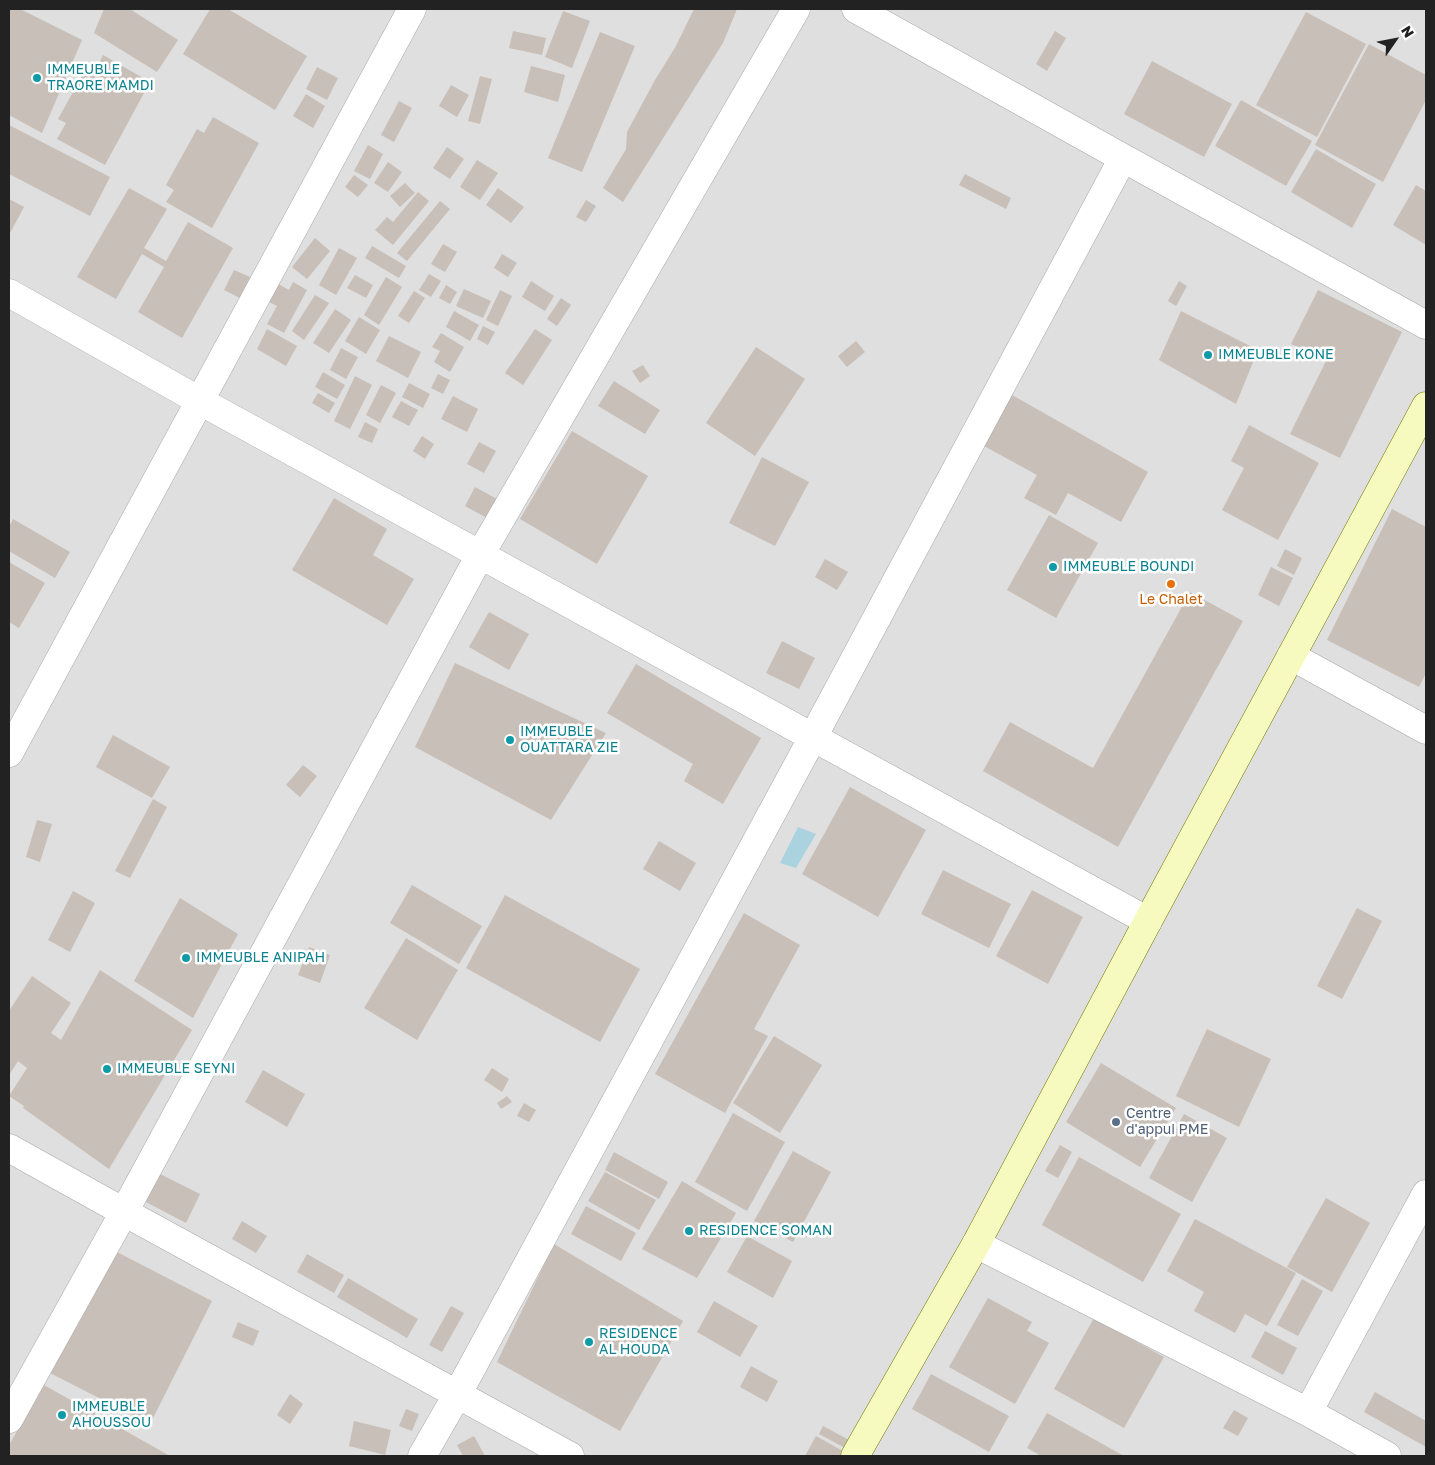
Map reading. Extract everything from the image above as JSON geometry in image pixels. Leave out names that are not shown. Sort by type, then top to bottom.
[{"type":"street","points":[[9,753],[412,9]]},
{"type":"street","points":[[9,1418],[124,1212],[480,554],[796,9]]},
{"type":"street","points":[[856,9],[1426,325]]},
{"type":"street","points":[[422,1456],[457,1395],[813,737],[1122,158]]},
{"type":"street","points":[[9,293],[1148,921]]},
{"type":"street","points":[[855,1456],[976,1244],[1426,406]]},
{"type":"street","points":[[1291,656],[1426,730]]},
{"type":"street","points":[[9,1148],[570,1456]]},
{"type":"street","points":[[1308,1412],[1426,1194]]},
{"type":"street","points":[[976,1244],[1308,1412],[1387,1456]]},
{"type":"shaded area","points":[[9,9],[1426,9],[1426,1456],[9,1456]]},
{"type":"water","points":[[798,827],[816,834],[796,868],[780,863]]},
{"type":"building","name":"IMMEUBLE TRAORE MAMDI","points":[[9,9],[20,9],[82,40],[42,133],[9,115]]},
{"type":"building","points":[[104,9],[130,9],[178,40],[157,72],[94,33]]},
{"type":"building","points":[[210,9],[228,9],[307,56],[275,110],[183,54]]},
{"type":"building","points":[[694,9],[737,9],[723,43],[623,202],[603,188],[626,149],[627,132],[676,46]]},
{"type":"building","points":[[563,11],[590,21],[572,68],[545,57]]},
{"type":"building","points":[[1306,12],[1366,44],[1317,137],[1256,105]]},
{"type":"building","points":[[513,31],[546,38],[542,55],[509,48]]},
{"type":"building","points":[[1055,31],[1066,38],[1047,71],[1036,64]]},
{"type":"building","points":[[600,32],[635,46],[582,172],[548,158]]},
{"type":"building","points":[[1369,44],[1426,75],[1426,100],[1383,182],[1315,145]]},
{"type":"building","points":[[103,55],[150,82],[105,165],[57,139],[66,123],[58,119],[87,67],[95,71]]},
{"type":"building","points":[[1152,61],[1232,104],[1204,157],[1124,114]]},
{"type":"building","points":[[531,66],[565,75],[558,102],[524,92]]},
{"type":"building","points":[[317,67],[338,78],[327,100],[306,89]]},
{"type":"building","points":[[480,76],[492,79],[480,124],[468,121]]},
{"type":"building","points":[[451,85],[469,95],[457,117],[439,106]]},
{"type":"building","points":[[306,94],[325,106],[313,128],[293,116]]},
{"type":"building","points":[[1241,100],[1312,141],[1286,186],[1215,146]]},
{"type":"building","points":[[399,101],[412,108],[394,142],[381,135]]},
{"type":"building","points":[[213,117],[259,143],[212,228],[166,202],[174,190],[166,185],[197,129],[204,133]]},
{"type":"building","points":[[9,125],[110,177],[90,216],[9,174]]},
{"type":"building","points":[[368,145],[383,154],[370,179],[354,171]]},
{"type":"building","points":[[447,147],[464,159],[450,179],[433,168]]},
{"type":"building","points":[[1316,149],[1376,184],[1352,228],[1291,192]]},
{"type":"building","points":[[477,160],[498,173],[480,200],[460,187]]},
{"type":"building","points":[[388,162],[402,172],[388,192],[374,183]]},
{"type":"building","points":[[965,174],[1011,198],[1006,209],[959,185]]},
{"type":"building","points":[[354,175],[368,185],[358,197],[345,187]]},
{"type":"building","points":[[405,183],[415,193],[400,207],[390,196]]},
{"type":"building","points":[[1416,185],[1426,191],[1426,245],[1393,225]]},
{"type":"building","points":[[129,188],[167,209],[144,248],[166,261],[188,222],[233,248],[182,338],[138,312],[164,267],[142,254],[116,299],[77,277]]},
{"type":"building","points":[[498,188],[524,207],[511,223],[486,205]]},
{"type":"building","points":[[418,192],[429,201],[393,245],[375,230],[387,217],[393,222]]},
{"type":"building","points":[[9,199],[24,207],[9,235]]},
{"type":"building","points":[[586,200],[596,206],[586,222],[576,217]]},
{"type":"building","points":[[440,201],[450,209],[407,261],[397,253]]},
{"type":"building","points":[[315,238],[330,251],[307,279],[292,267]]},
{"type":"building","points":[[443,244],[457,252],[445,272],[431,264]]},
{"type":"building","points":[[372,246],[406,266],[399,278],[365,258]]},
{"type":"building","points":[[339,248],[357,258],[336,295],[319,285]]},
{"type":"building","points":[[502,254],[517,263],[508,277],[494,268]]},
{"type":"building","points":[[234,270],[250,277],[240,298],[224,290]]},
{"type":"building","points":[[429,274],[441,281],[431,297],[419,290]]},
{"type":"building","points":[[355,275],[373,285],[366,298],[347,288]]},
{"type":"building","points":[[386,277],[402,287],[379,325],[364,315]]},
{"type":"building","points":[[273,281],[289,290],[293,282],[307,290],[284,333],[267,324],[277,306],[263,299]]},
{"type":"building","points":[[531,281],[554,296],[545,311],[522,297]]},
{"type":"building","points":[[1179,281],[1187,286],[1176,306],[1168,301]]},
{"type":"building","points":[[446,285],[457,292],[450,304],[439,298]]},
{"type":"building","points":[[464,289],[491,301],[483,318],[456,306]]},
{"type":"building","points":[[500,290],[512,296],[498,326],[486,320]]},
{"type":"building","points":[[1318,290],[1402,332],[1340,458],[1290,434],[1326,361],[1291,344]]},
{"type":"building","points":[[414,291],[425,298],[409,323],[398,316]]},
{"type":"building","points":[[315,295],[329,303],[304,340],[292,331]]},
{"type":"building","points":[[561,298],[571,305],[557,326],[547,319]]},
{"type":"building","points":[[335,309],[351,320],[329,353],[313,343]]},
{"type":"building","points":[[454,311],[479,325],[470,341],[446,327]]},
{"type":"building","name":"IMMEUBLE KONE","points":[[1181,311],[1258,350],[1236,404],[1159,360]]},
{"type":"building","points":[[359,317],[380,330],[366,354],[345,341]]},
{"type":"building","points":[[483,326],[495,332],[488,345],[477,339]]},
{"type":"building","points":[[267,329],[297,346],[286,366],[257,349]]},
{"type":"building","points":[[535,329],[552,340],[523,385],[505,373]]},
{"type":"building","points":[[441,333],[464,347],[450,372],[434,362],[440,351],[432,347]]},
{"type":"building","points":[[389,336],[421,352],[408,378],[376,361]]},
{"type":"building","points":[[856,341],[865,352],[847,367],[838,356]]},
{"type":"building","points":[[756,347],[805,379],[755,456],[706,423]]},
{"type":"building","points":[[341,348],[358,357],[346,379],[330,370]]},
{"type":"building","points":[[643,365],[650,376],[640,383],[632,371]]},
{"type":"building","points":[[323,372],[345,385],[337,399],[315,387]]},
{"type":"building","points":[[438,374],[450,380],[443,394],[431,388]]},
{"type":"building","points":[[355,376],[372,385],[350,429],[334,421]]},
{"type":"building","points":[[614,381],[660,410],[645,434],[598,406]]},
{"type":"building","points":[[409,383],[430,394],[423,408],[402,397]]},
{"type":"building","points":[[381,385],[396,393],[380,423],[366,415]]},
{"type":"building","points":[[318,393],[335,403],[329,413],[312,403]]},
{"type":"building","points":[[1012,395],[1148,472],[1121,522],[1068,493],[1056,515],[1024,498],[1037,475],[984,446]]},
{"type":"building","points":[[453,396],[478,409],[467,432],[441,419]]},
{"type":"building","points":[[401,401],[418,410],[409,426],[392,417]]},
{"type":"building","points":[[365,422],[378,429],[372,443],[358,437]]},
{"type":"building","points":[[1249,425],[1319,463],[1278,540],[1222,510],[1244,468],[1231,461]]},
{"type":"building","points":[[572,431],[648,476],[597,564],[520,519]]},
{"type":"building","points":[[422,436],[434,444],[425,459],[413,451]]},
{"type":"building","points":[[479,442],[496,451],[484,473],[467,464]]},
{"type":"building","points":[[762,457],[809,482],[775,546],[729,523]]},
{"type":"building","points":[[475,487],[497,499],[487,518],[465,506]]},
{"type":"building","points":[[334,498],[387,529],[373,555],[414,579],[387,625],[292,570]]},
{"type":"building","points":[[1392,509],[1426,527],[1426,673],[1419,687],[1327,640]]},
{"type":"building","name":"IMMEUBLE BOUNDI","points":[[1049,515],[1098,543],[1056,618],[1007,590]]},
{"type":"building","points":[[13,519],[70,552],[55,578],[9,551],[9,527]]},
{"type":"building","points":[[1285,549],[1302,558],[1294,575],[1277,566]]},
{"type":"building","points":[[825,559],[848,572],[837,590],[815,577]]},
{"type":"building","points":[[9,562],[45,583],[19,628],[9,622]]},
{"type":"building","points":[[1271,567],[1293,578],[1279,606],[1258,595]]},
{"type":"building","points":[[1190,592],[1243,621],[1118,847],[983,771],[1010,722],[1093,768]]},
{"type":"building","points":[[489,612],[529,634],[509,670],[469,647]]},
{"type":"building","points":[[782,641],[815,658],[799,689],[766,673]]},
{"type":"building","name":"IMMEUBLE OUATTARA ZIE","points":[[455,663],[606,733],[551,820],[415,747]]},
{"type":"building","points":[[636,664],[761,738],[723,804],[684,781],[693,764],[607,713]]},
{"type":"building","points":[[113,735],[170,767],[152,798],[96,767]]},
{"type":"building","points":[[303,765],[317,776],[300,797],[286,785]]},
{"type":"building","points":[[850,787],[926,830],[878,917],[802,874]]},
{"type":"building","points":[[153,799],[167,807],[130,878],[115,871]]},
{"type":"building","points":[[37,820],[52,824],[40,862],[26,857]]},
{"type":"building","points":[[659,841],[696,863],[680,891],[643,869]]},
{"type":"building","points":[[943,870],[1011,904],[989,948],[921,914]]},
{"type":"building","points":[[412,885],[482,926],[459,964],[390,923]]},
{"type":"building","points":[[1032,890],[1083,917],[1048,984],[996,956]]},
{"type":"building","points":[[73,891],[95,903],[70,952],[48,940]]},
{"type":"building","points":[[505,895],[640,969],[600,1042],[466,968]]},
{"type":"building","name":"IMMEUBLE ANIPAH","points":[[180,898],[238,934],[193,1018],[134,981]]},
{"type":"building","points":[[1357,908],[1382,921],[1342,999],[1317,986]]},
{"type":"building","points":[[744,913],[800,945],[754,1029],[768,1036],[725,1113],[655,1074]]},
{"type":"building","points":[[406,938],[458,970],[417,1040],[364,1008]]},
{"type":"building","points":[[309,947],[330,955],[320,983],[298,975]]},
{"type":"building","name":"IMMEUBLE SEYNI","points":[[100,970],[192,1030],[109,1169],[9,1096],[27,1068],[18,1061],[9,1075],[9,1011],[32,976],[71,1003],[51,1033],[61,1040]]},
{"type":"building","points":[[1207,1029],[1271,1059],[1239,1127],[1176,1096]]},
{"type":"building","points":[[774,1036],[822,1065],[780,1133],[733,1103]]},
{"type":"building","points":[[1101,1063],[1176,1108],[1140,1167],[1066,1122]]},
{"type":"building","points":[[492,1068],[509,1079],[502,1092],[484,1080]]},
{"type":"building","points":[[263,1070],[305,1094],[287,1127],[245,1102]]},
{"type":"building","points":[[507,1096],[512,1102],[501,1109],[497,1103]]},
{"type":"building","points":[[524,1103],[536,1110],[529,1122],[517,1116]]},
{"type":"building","points":[[733,1113],[785,1142],[747,1211],[695,1182]]},
{"type":"building","points":[[1184,1114],[1227,1138],[1192,1202],[1149,1178]]},
{"type":"building","points":[[1060,1145],[1072,1152],[1058,1178],[1045,1171]]},
{"type":"building","points":[[793,1151],[831,1172],[793,1242],[754,1221]]},
{"type":"building","points":[[614,1152],[668,1182],[659,1199],[605,1170]]},
{"type":"building","points":[[1079,1157],[1181,1214],[1143,1282],[1042,1225]]},
{"type":"building","points":[[605,1172],[656,1200],[639,1230],[588,1201]]},
{"type":"building","points":[[160,1174],[200,1194],[186,1223],[146,1202]]},
{"type":"building","name":"RESIDENCE SOMAN","points":[[682,1181],[736,1213],[697,1278],[642,1249]]},
{"type":"building","points":[[1326,1198],[1370,1223],[1332,1292],[1287,1267]]},
{"type":"building","points":[[586,1206],[636,1233],[621,1261],[571,1234]]},
{"type":"building","points":[[1195,1219],[1296,1273],[1267,1326],[1245,1314],[1235,1333],[1194,1311],[1204,1292],[1167,1271]]},
{"type":"building","points":[[242,1221],[267,1236],[256,1253],[232,1239]]},
{"type":"building","points":[[747,1236],[792,1261],[773,1298],[727,1272]]},
{"type":"building","name":"RESIDENCE AL HOUDA","points":[[554,1244],[683,1321],[620,1431],[497,1362]]},
{"type":"building","points":[[113,1250],[212,1301],[150,1424],[50,1373]]},
{"type":"building","points":[[307,1254],[344,1275],[334,1293],[297,1272]]},
{"type":"building","points":[[348,1278],[418,1319],[407,1338],[337,1297]]},
{"type":"building","points":[[1302,1279],[1323,1291],[1298,1336],[1277,1325]]},
{"type":"building","points":[[988,1298],[1032,1322],[1027,1331],[1049,1343],[1015,1404],[949,1367]]},
{"type":"building","points":[[714,1301],[758,1326],[740,1357],[697,1332]]},
{"type":"building","points":[[451,1306],[464,1313],[442,1352],[429,1345]]},
{"type":"building","points":[[1094,1318],[1164,1357],[1124,1428],[1054,1389]]},
{"type":"building","points":[[238,1322],[259,1331],[253,1346],[232,1337]]},
{"type":"building","points":[[1265,1331],[1297,1348],[1283,1375],[1251,1357]]},
{"type":"building","points":[[751,1366],[778,1381],[767,1402],[740,1387]]},
{"type":"building","points":[[931,1374],[1009,1416],[989,1452],[912,1409]]},
{"type":"building","name":"IMMEUBLE AHOUSSOU","points":[[44,1385],[170,1456],[9,1456],[9,1445]]},
{"type":"building","points":[[1375,1392],[1426,1421],[1426,1447],[1364,1412]]},
{"type":"building","points":[[290,1394],[303,1404],[290,1424],[277,1415]]},
{"type":"building","points":[[406,1409],[419,1414],[412,1431],[399,1426]]},
{"type":"building","points":[[1234,1410],[1248,1418],[1238,1436],[1223,1428]]},
{"type":"building","points":[[1047,1413],[1124,1456],[1041,1456],[1027,1448]]},
{"type":"building","points":[[354,1421],[391,1430],[385,1455],[349,1446]]},
{"type":"building","points":[[823,1426],[849,1440],[845,1448],[819,1434]]},
{"type":"building","points":[[474,1436],[485,1456],[463,1456],[457,1445]]},
{"type":"building","points":[[816,1436],[843,1451],[840,1456],[805,1456]]},
{"type":"place","name":"IMMEUBLE TRAORE MAMDI","points":[[37,78]]},
{"type":"place","name":"IMMEUBLE KONE","points":[[1208,355]]},
{"type":"place","name":"IMMEUBLE BOUNDI","points":[[1053,567]]},
{"type":"place","name":"Le Chalet","points":[[1171,584]]},
{"type":"place","name":"IMMEUBLE OUATTARA ZIE","points":[[510,740]]},
{"type":"place","name":"IMMEUBLE ANIPAH","points":[[186,958]]},
{"type":"place","name":"IMMEUBLE SEYNI","points":[[107,1069]]},
{"type":"place","name":"Centre d'appui PME","points":[[1116,1122]]},
{"type":"place","name":"RESIDENCE SOMAN","points":[[689,1231]]},
{"type":"place","name":"RESIDENCE AL HOUDA","points":[[589,1342]]},
{"type":"place","name":"IMMEUBLE AHOUSSOU","points":[[62,1415]]}]
